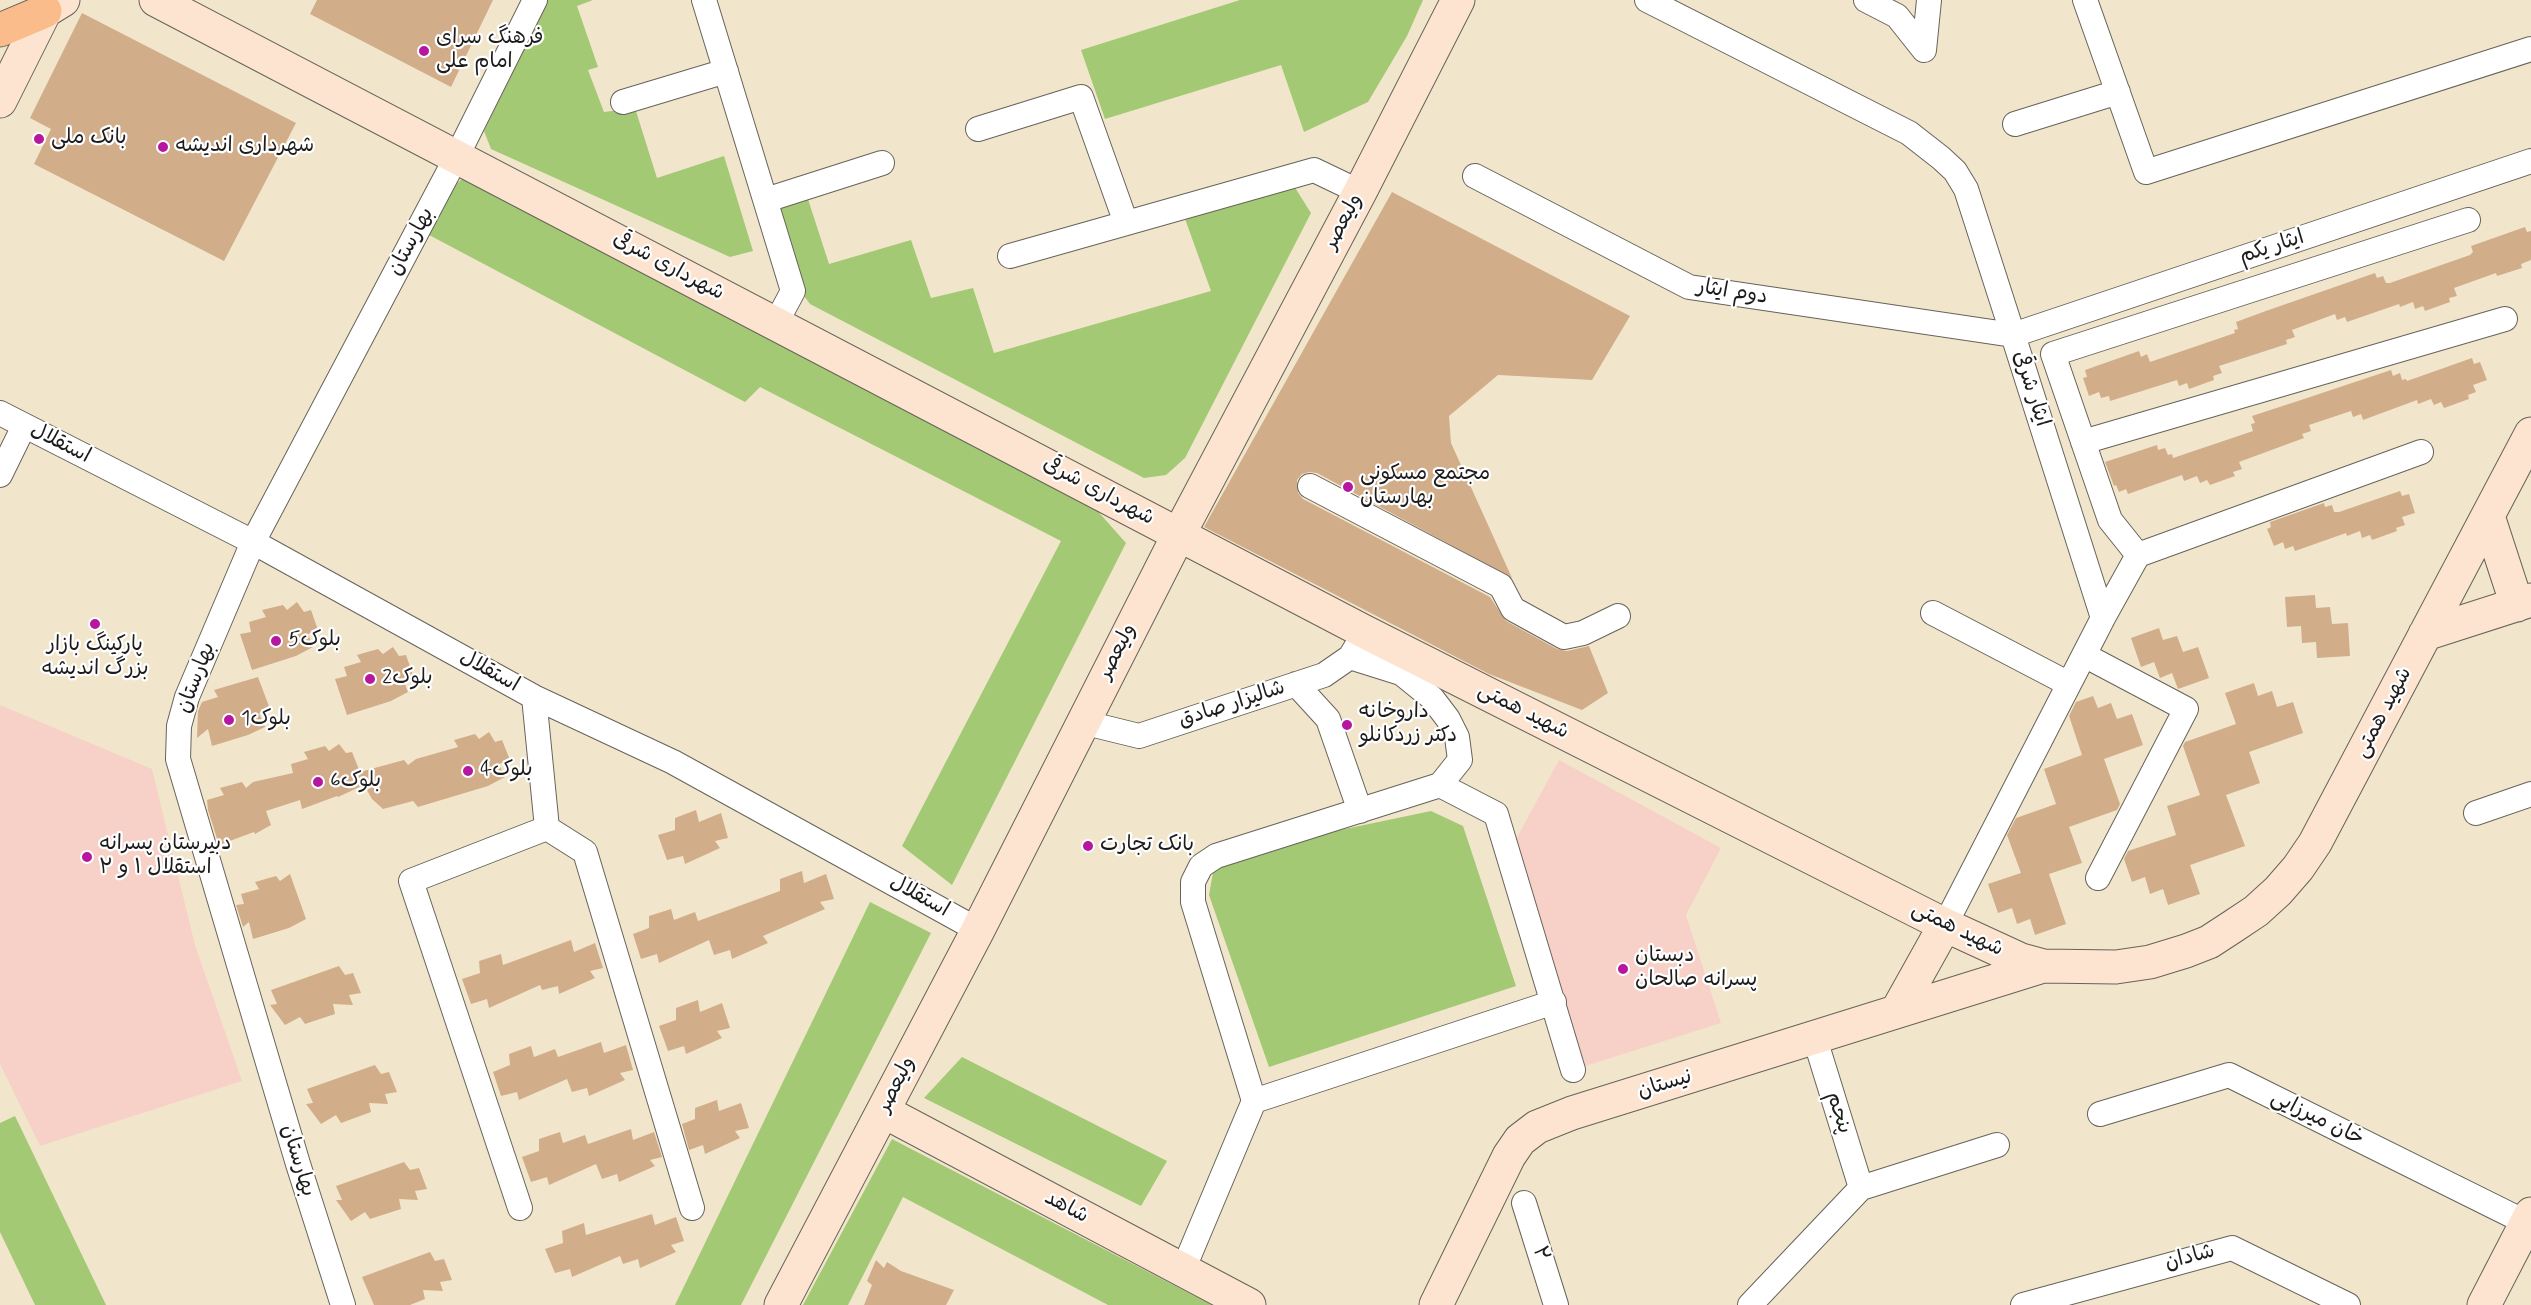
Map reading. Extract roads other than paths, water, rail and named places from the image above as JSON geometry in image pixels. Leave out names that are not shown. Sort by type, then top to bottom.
[{"type":"main road","points":[[0,20],[10,0]]},
{"type":"main road","name":"شهرداری شرقی","points":[[156,0],[1179,534]]},
{"type":"main road","name":"ولیعصر","points":[[781,1305],[978,930],[1179,534],[1360,192],[1458,0]]},
{"type":"main road","points":[[0,30],[54,5]]},
{"type":"main road","points":[[0,101],[54,5]]},
{"type":"main road","name":"شهید همتی","points":[[1179,534],[1357,645],[1945,925],[2021,960],[2043,966],[2116,967],[2150,962],[2209,942],[2256,911],[2298,868],[2315,843],[2531,434]]},
{"type":"main road","points":[[2425,634],[2524,602],[2488,516]]},
{"type":"main road","points":[[1897,1011],[1945,925]]},
{"type":"main road","name":"نيستان","points":[[1436,1305],[1509,1156],[1520,1140],[1537,1127],[1572,1113],[2043,966]]},
{"type":"main road","name":"شاهد","points":[[883,1111],[1250,1305]]},
{"type":"main road","points":[[2484,1305],[2529,1218]]},
{"type":"street","name":"بهارستان","points":[[343,1305],[298,1164],[178,759],[179,726],[187,697],[254,542],[457,156],[535,0]]},
{"type":"street","points":[[704,0],[793,291],[776,324]]},
{"type":"street","name":"ایثار شرقی","points":[[1647,0],[1909,133],[1955,171],[1966,189],[2103,618]]},
{"type":"street","points":[[1866,0],[1897,8],[1924,50],[1929,0]]},
{"type":"street","points":[[2085,0],[2146,172],[2531,49]]},
{"type":"street","points":[[623,102],[726,71]]},
{"type":"street","points":[[2015,124],[2118,92]]},
{"type":"street","points":[[978,129],[1081,97],[1126,223]]},
{"type":"street","name":"ایثار یکم","points":[[2013,335],[2531,161]]},
{"type":"street","points":[[766,200],[882,163]]},
{"type":"street","points":[[1010,256],[1314,170],[1360,192]]},
{"type":"street","points":[[2496,173],[2531,180]]},
{"type":"street","name":"دوم ایثار","points":[[1475,176],[1689,287],[2013,335]]},
{"type":"street","points":[[2138,555],[2110,520],[2053,354],[2468,220]]},
{"type":"street","points":[[2083,442],[2505,320]]},
{"type":"street","name":"استقلال","points":[[0,413],[254,542],[534,697],[673,762],[978,930]]},
{"type":"street","points":[[0,475],[24,426]]},
{"type":"street","points":[[1945,925],[2103,618],[2138,555],[2421,452]]},
{"type":"street","points":[[1310,486],[1502,586],[1513,609],[1564,637],[1583,633],[1618,616]]},
{"type":"street","points":[[1933,613],[2069,684]]},
{"type":"street","points":[[1183,1270],[1254,1101],[1193,902],[1193,882],[1201,866],[1216,856],[1440,785],[1460,760],[1457,737],[1448,719],[1432,698],[1357,645]]},
{"type":"street","name":"شالیزار صادق","points":[[1082,722],[1138,736],[1324,675],[1357,645]]},
{"type":"street","points":[[2084,655],[2186,709],[2097,879]]},
{"type":"street","points":[[1296,684],[1328,719],[1360,811]]},
{"type":"street","points":[[534,697],[548,828]]},
{"type":"street","points":[[1440,785],[1496,814],[1573,1070]]},
{"type":"street","points":[[2476,813],[2531,794]]},
{"type":"street","points":[[520,1208],[411,881],[548,828]]},
{"type":"street","points":[[548,828],[585,852],[692,1208]]},
{"type":"street","points":[[1254,1101],[1554,1002]]},
{"type":"street","name":"پنجم","points":[[1815,1039],[1861,1188]]},
{"type":"street","name":"خان میرزایی","points":[[2100,1114],[2229,1075],[2529,1218]]},
{"type":"street","points":[[1749,1305],[1861,1188],[1997,1145]]},
{"type":"street","name":"۲","points":[[1524,1203],[1556,1305]]},
{"type":"street","name":"شادان","points":[[2023,1305],[2057,1300],[2232,1248],[2348,1305]]},
{"type":"place","name":"فرهنگ سرای امام علی","points":[[424,51]]},
{"type":"place","name":"بانک ملی","points":[[39,139]]},
{"type":"place","name":"شهرداری اندیشه","points":[[163,147]]},
{"type":"place","name":"مجتمع مسکونی بهارستان","points":[[1348,487]]},
{"type":"place","name":"پارکینگ بازار بزرگ اندیشه","points":[[95,624]]},
{"type":"place","name":"بلوک5","points":[[276,641]]},
{"type":"place","name":"بلوک2","points":[[370,679]]},
{"type":"place","name":"بلوک1","points":[[229,720]]},
{"type":"place","name":"داروخانه دکتر زردکانلو","points":[[1347,725]]},
{"type":"place","name":"بلوک4","points":[[468,771]]},
{"type":"place","name":"بلوک6","points":[[318,782]]},
{"type":"place","name":"بانک تجارت","points":[[1088,846]]},
{"type":"place","name":"دبیرستان پسرانه استقلال ۱ و ۲","points":[[87,857]]},
{"type":"place","name":"دبستان پسرانه صالحان","points":[[1623,969]]}]
